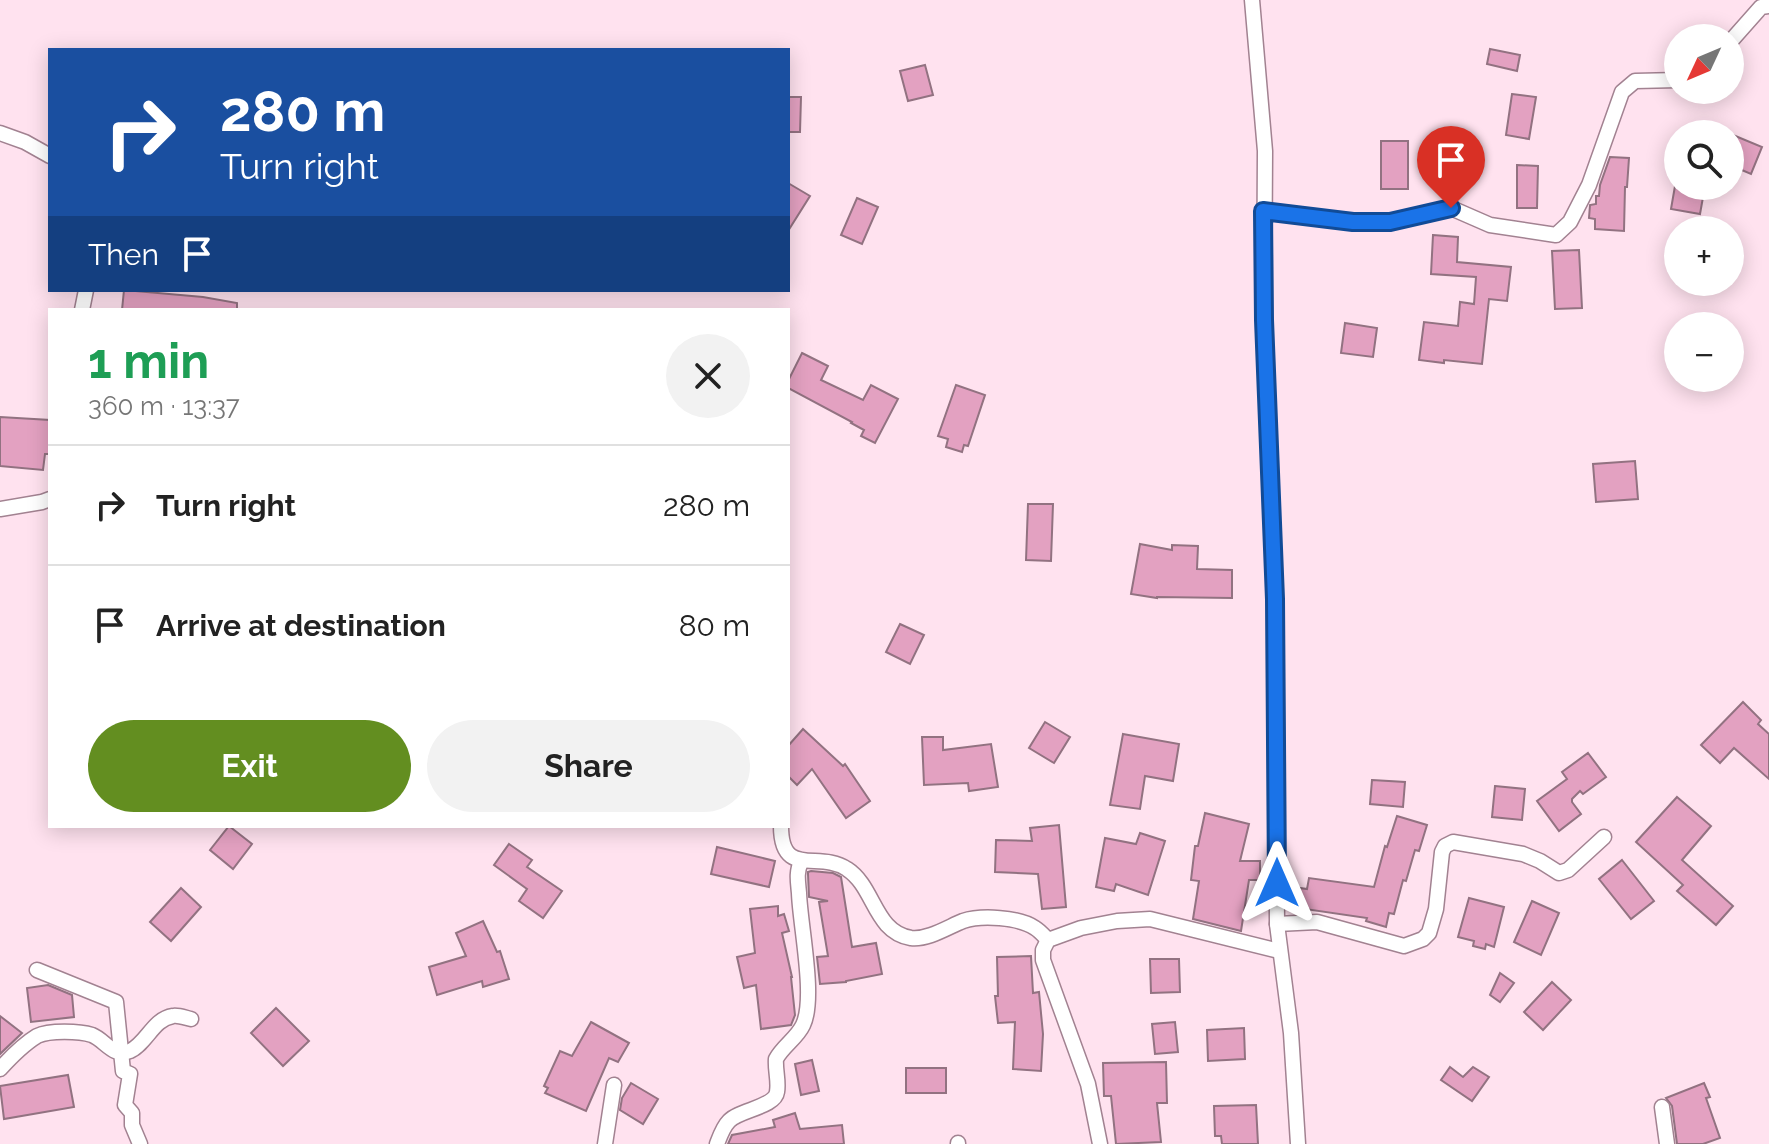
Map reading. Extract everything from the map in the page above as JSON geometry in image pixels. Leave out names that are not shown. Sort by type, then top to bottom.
[{"type":"street","points":[[1252,0],[1265,151],[1264,320],[1275,599],[1277,924],[1291,1033],[1298,1144]]},
{"type":"street","points":[[1744,26],[1761,7],[1769,6]]},
{"type":"street","points":[[1263,211],[1353,222],[1390,222],[1451,208],[1490,225],[1556,235],[1570,222],[1589,185],[1622,92],[1635,81],[1664,80]]},
{"type":"street","points":[[0,133],[48,155]]},
{"type":"street","points":[[0,509],[48,500]]},
{"type":"street","points":[[781,828],[783,846],[801,862],[829,861],[847,869],[865,885],[891,931],[913,938],[967,920],[1011,919],[1033,926],[1048,940]]},
{"type":"street","points":[[1277,924],[1317,922],[1404,946],[1423,939],[1429,933],[1436,909],[1440,863],[1445,846],[1453,842],[1523,854],[1559,873],[1568,870],[1604,837]]},
{"type":"street","points":[[717,1144],[723,1128],[735,1116],[774,1098],[777,1092],[776,1059],[804,1024],[808,1008],[799,906],[798,869],[801,862]]},
{"type":"street","points":[[1100,1144],[1088,1084],[1043,960],[1043,950],[1048,940],[1081,928],[1150,919],[1279,951]]},
{"type":"street","points":[[37,970],[116,1002],[123,1071],[130,1074],[125,1105],[132,1113],[132,1125],[140,1144]]},
{"type":"street","points":[[0,1069],[39,1035],[64,1031],[94,1035],[107,1047],[121,1052],[131,1050],[158,1022],[173,1016],[191,1019]]},
{"type":"street","points":[[605,1144],[614,1085]]},
{"type":"street","points":[[1662,1107],[1667,1144]]},
{"type":"building","points":[[1490,49],[1520,55],[1517,71],[1487,64]]},
{"type":"building","points":[[925,65],[933,95],[908,101],[900,71]]},
{"type":"building","points":[[1512,94],[1536,97],[1529,139],[1506,135]]},
{"type":"building","points":[[790,97],[801,97],[800,132],[790,132]]},
{"type":"building","points":[[1744,140],[1762,147],[1751,174],[1744,171]]},
{"type":"building","points":[[1381,141],[1408,141],[1408,189],[1381,189]]},
{"type":"building","points":[[1610,157],[1629,158],[1624,231],[1595,229],[1595,219],[1589,218],[1590,205],[1596,204]]},
{"type":"building","points":[[1517,165],[1538,166],[1537,208],[1517,208]]},
{"type":"building","points":[[790,184],[810,196],[790,228]]},
{"type":"building","points":[[857,198],[878,207],[862,244],[841,235]]},
{"type":"building","points":[[1673,200],[1702,200],[1700,214],[1671,209]]},
{"type":"building","points":[[1433,235],[1458,237],[1457,262],[1511,267],[1507,301],[1489,299],[1482,364],[1419,360],[1424,322],[1458,326],[1460,302],[1474,304],[1476,277],[1431,274]]},
{"type":"building","points":[[1579,250],[1582,308],[1555,309],[1552,251]]},
{"type":"building","points":[[124,292],[203,297],[237,303],[237,308],[122,308]]},
{"type":"building","points":[[1345,323],[1377,328],[1373,357],[1341,353]]},
{"type":"building","points":[[802,353],[828,366],[821,380],[863,400],[871,385],[898,399],[875,443],[861,436],[864,430],[852,422],[790,389],[790,377]]},
{"type":"building","points":[[956,385],[985,395],[968,446],[964,445],[962,452],[946,447],[948,439],[938,436]]},
{"type":"building","points":[[0,417],[48,420],[48,454],[45,454],[43,470],[0,466]]},
{"type":"building","points":[[1635,461],[1638,499],[1596,502],[1593,464]]},
{"type":"building","points":[[1028,504],[1053,504],[1051,561],[1026,560]]},
{"type":"building","points":[[1140,544],[1172,550],[1172,545],[1198,546],[1197,569],[1232,570],[1232,598],[1157,598],[1131,594]]},
{"type":"building","points":[[900,624],[924,635],[910,664],[886,652]]},
{"type":"building","points":[[1743,702],[1761,720],[1758,724],[1769,734],[1769,779],[1734,748],[1720,763],[1701,745]]},
{"type":"building","points":[[1045,722],[1070,737],[1054,763],[1029,748]]},
{"type":"building","points":[[803,729],[843,766],[845,764],[870,801],[846,818],[812,769],[797,785],[790,778],[790,744]]},
{"type":"building","points":[[1123,734],[1179,744],[1173,781],[1145,776],[1140,809],[1110,805]]},
{"type":"building","points":[[922,737],[943,737],[943,750],[991,744],[998,787],[969,791],[968,783],[924,785]]},
{"type":"building","points":[[1588,753],[1606,777],[1572,799],[1581,814],[1559,831],[1537,801],[1567,779],[1562,772]]},
{"type":"building","points":[[1372,780],[1405,782],[1403,807],[1370,804]]},
{"type":"building","points":[[1495,786],[1525,789],[1522,820],[1492,817]]},
{"type":"building","points":[[1677,797],[1711,826],[1682,860],[1733,906],[1716,925],[1677,891],[1683,885],[1636,842]]},
{"type":"building","points":[[1205,813],[1249,824],[1240,861],[1260,861],[1260,880],[1249,880],[1241,931],[1193,919],[1199,881],[1191,880],[1195,846],[1198,846]]},
{"type":"building","points":[[1397,816],[1427,825],[1419,851],[1415,850],[1406,881],[1403,880],[1394,914],[1389,913],[1386,927],[1366,921],[1367,918],[1298,908],[1300,888],[1307,889],[1309,878],[1374,887]]},
{"type":"building","points":[[1059,825],[1066,907],[1042,909],[1038,874],[995,872],[996,840],[1032,841],[1030,828]]},
{"type":"building","points":[[227,828],[252,844],[233,869],[210,850]]},
{"type":"building","points":[[1140,833],[1165,841],[1148,895],[1116,884],[1114,891],[1096,887],[1105,838],[1136,844]]},
{"type":"building","points":[[509,844],[532,860],[527,867],[562,891],[543,918],[519,901],[527,889],[494,865]]},
{"type":"building","points":[[717,847],[775,861],[769,887],[711,874]]},
{"type":"building","points":[[1622,860],[1654,901],[1631,919],[1599,879]]},
{"type":"building","points":[[808,872],[841,877],[852,947],[876,943],[882,974],[820,984],[817,957],[828,956],[819,902],[828,901],[809,897]]},
{"type":"building","points":[[181,888],[201,907],[171,941],[150,922]]},
{"type":"building","points":[[1469,898],[1504,907],[1494,947],[1486,944],[1485,949],[1473,946],[1474,941],[1458,937]]},
{"type":"building","points":[[1532,901],[1559,913],[1541,955],[1514,942]]},
{"type":"building","points":[[778,906],[778,916],[784,914],[789,931],[782,933],[792,977],[795,1015],[791,1025],[761,1029],[756,985],[744,988],[737,957],[755,953],[750,909]]},
{"type":"building","points":[[483,921],[497,952],[500,951],[509,979],[483,987],[482,981],[437,995],[429,967],[466,956],[456,933]]},
{"type":"building","points":[[1031,956],[1033,993],[1039,992],[1043,1034],[1041,1071],[1013,1069],[1015,1022],[998,1023],[995,996],[998,996],[997,957]]},
{"type":"building","points":[[1150,959],[1179,959],[1180,992],[1151,993]]},
{"type":"building","points":[[1500,973],[1514,983],[1500,1002],[1490,995]]},
{"type":"building","points":[[1552,982],[1571,1000],[1543,1030],[1524,1012]]},
{"type":"building","points":[[48,985],[72,995],[74,1017],[31,1022],[27,988]]},
{"type":"building","points":[[276,1008],[309,1041],[283,1066],[251,1033]]},
{"type":"building","points":[[0,1016],[22,1033],[0,1054]]},
{"type":"building","points":[[591,1022],[629,1043],[618,1062],[609,1058],[586,1111],[545,1093],[548,1088],[544,1086],[560,1051],[572,1056]]},
{"type":"building","points":[[1175,1022],[1178,1052],[1155,1054],[1152,1024]]},
{"type":"building","points":[[1244,1028],[1245,1059],[1208,1061],[1207,1030]]},
{"type":"building","points":[[812,1060],[819,1091],[801,1095],[795,1064]]},
{"type":"building","points":[[1166,1062],[1167,1103],[1157,1103],[1161,1142],[1116,1144],[1111,1096],[1104,1096],[1103,1063]]},
{"type":"building","points":[[1450,1067],[1463,1077],[1473,1067],[1489,1077],[1472,1101],[1441,1080]]},
{"type":"building","points":[[906,1068],[946,1068],[946,1093],[906,1093]]},
{"type":"building","points":[[68,1075],[74,1107],[4,1119],[0,1086]]},
{"type":"building","points":[[631,1083],[658,1099],[643,1124],[620,1110],[622,1098]]},
{"type":"building","points":[[1704,1083],[1720,1138],[1703,1144],[1677,1144],[1672,1106],[1666,1098]]},
{"type":"building","points":[[1256,1105],[1258,1144],[1222,1144],[1221,1136],[1215,1136],[1214,1106]]},
{"type":"building","points":[[795,1113],[800,1129],[842,1125],[844,1144],[728,1144],[732,1135],[775,1127],[773,1120]]},
{"type":"route","points":[[1277,883],[1275,599],[1263,211],[1353,222],[1390,222],[1451,208]]}]
